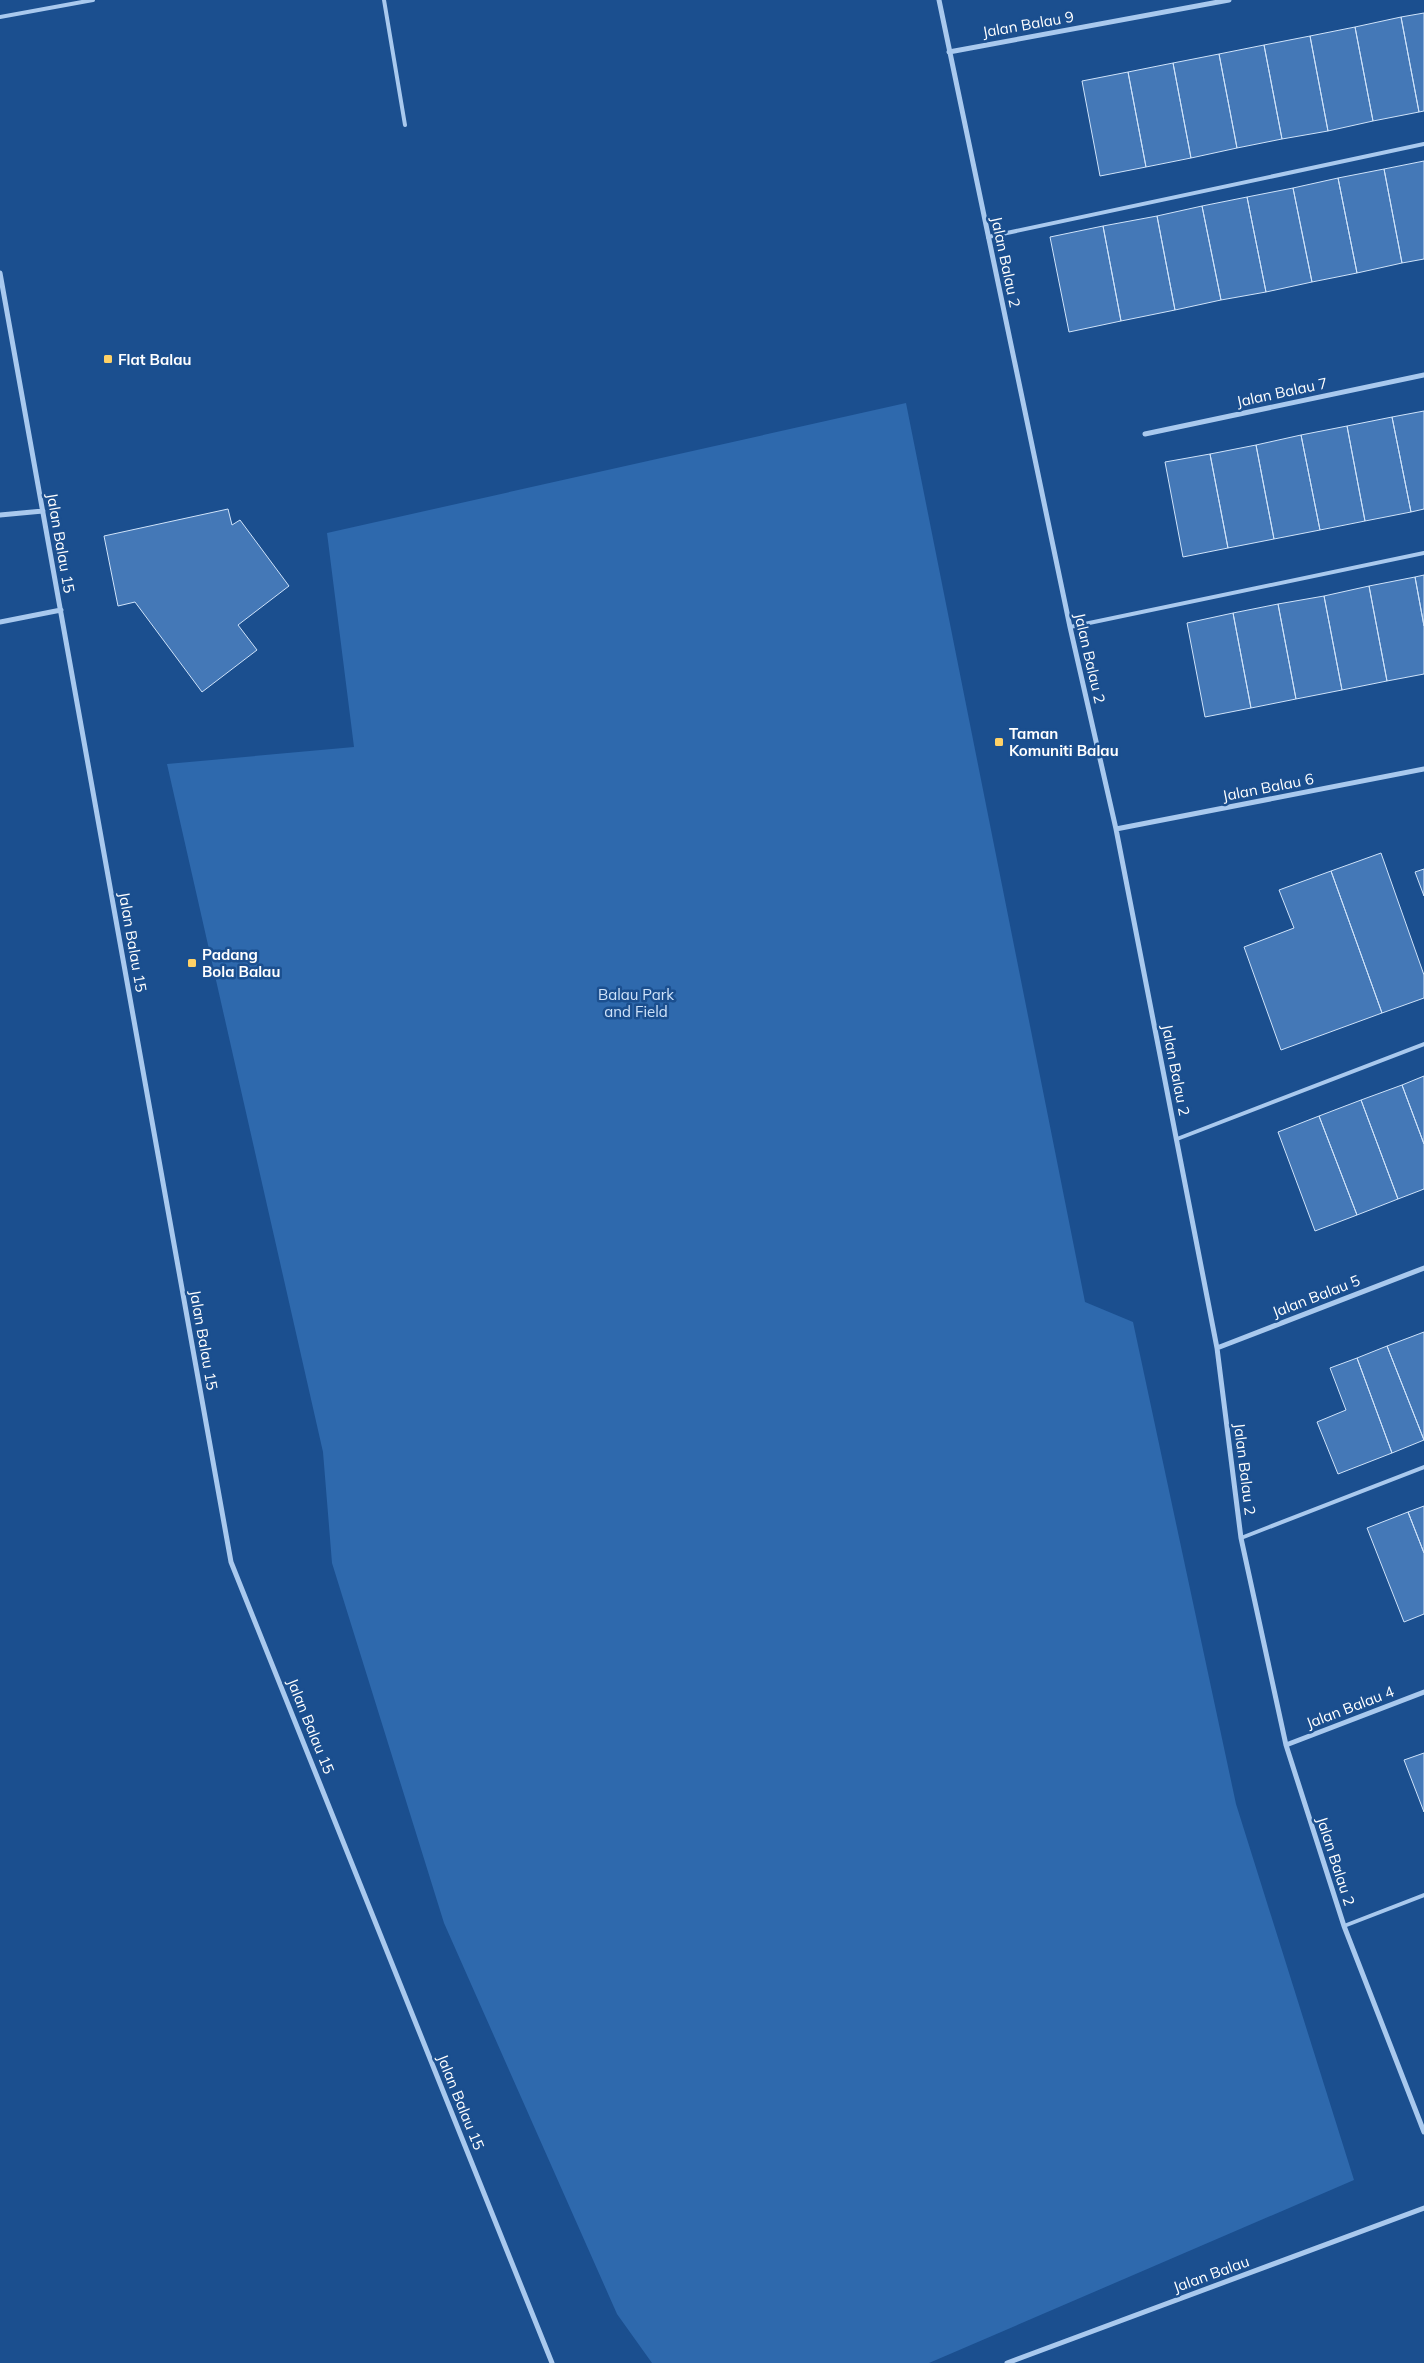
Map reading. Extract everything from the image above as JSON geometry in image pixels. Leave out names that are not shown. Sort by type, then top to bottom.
[{"type":"street","name":"Jalan Balau 2","points":[[939,0],[1070,627],[1116,829],[1217,1348],[1241,1538],[1286,1745],[1344,1926],[1418,2112],[1424,2132]]},
{"type":"street","name":"Jalan Balau 9","points":[[949,52],[1229,0]]},
{"type":"street","name":"Jalan Balau 15","points":[[0,274],[232,1562],[552,2363]]},
{"type":"street","name":"Jalan Balau 7","points":[[1146,434],[1424,374]]},
{"type":"street","points":[[0,515],[43,511]]},
{"type":"street","points":[[0,622],[61,610]]},
{"type":"street","name":"Jalan Balau 6","points":[[1116,829],[1424,769]]},
{"type":"street","name":"Jalan Balau 5","points":[[1217,1348],[1424,1268]]},
{"type":"street","name":"Jalan Balau 4","points":[[1286,1745],[1424,1692]]},
{"type":"street","points":[[1418,2112],[1424,2110]]},
{"type":"street","name":"Jalan Balau","points":[[1006,2363],[1424,2208]]},
{"type":"lane","points":[[0,17],[93,0]]},
{"type":"lane","points":[[384,0],[405,125]]},
{"type":"lane","points":[[988,238],[1424,144]]},
{"type":"lane","points":[[1070,627],[1424,553]]},
{"type":"lane","points":[[1177,1139],[1424,1044]]},
{"type":"lane","points":[[1241,1538],[1424,1467]]},
{"type":"lane","points":[[1344,1926],[1424,1895]]},
{"type":"green space","name":"Balau Park and Field","points":[[906,403],[1085,1302],[1133,1322],[1236,1804],[1354,2180],[929,2363],[652,2363],[617,2314],[444,1923],[332,1563],[323,1452],[167,764],[354,747],[327,533]]},
{"type":"building","points":[[1424,13],[1424,111],[1419,112],[1401,17]]},
{"type":"building","points":[[1401,17],[1419,112],[1373,121],[1355,27]]},
{"type":"building","points":[[1355,27],[1373,121],[1328,131],[1310,36]]},
{"type":"building","points":[[1310,36],[1328,131],[1282,139],[1264,45]]},
{"type":"building","points":[[1264,45],[1282,139],[1237,148],[1219,54]]},
{"type":"building","points":[[1219,54],[1237,148],[1191,158],[1173,63]]},
{"type":"building","points":[[1173,63],[1191,158],[1146,167],[1128,72]]},
{"type":"building","points":[[1128,72],[1146,167],[1100,176],[1082,81]]},
{"type":"building","points":[[1424,161],[1424,259],[1402,263],[1384,169]]},
{"type":"building","points":[[1384,169],[1402,263],[1357,273],[1338,178]]},
{"type":"building","points":[[1338,178],[1357,273],[1312,282],[1293,188]]},
{"type":"building","points":[[1293,188],[1312,282],[1266,292],[1247,197]]},
{"type":"building","points":[[1247,197],[1266,292],[1221,300],[1202,206]]},
{"type":"building","points":[[1202,206],[1221,300],[1175,310],[1157,216]]},
{"type":"building","points":[[1157,216],[1175,310],[1121,321],[1103,226]]},
{"type":"building","points":[[1103,226],[1121,321],[1069,332],[1050,237]]},
{"type":"building","points":[[1424,411],[1424,509],[1411,512],[1392,417]]},
{"type":"building","points":[[1392,417],[1411,512],[1365,521],[1347,426]]},
{"type":"building","points":[[1347,426],[1365,521],[1320,530],[1301,435]]},
{"type":"building","points":[[1301,435],[1320,530],[1274,539],[1256,445]]},
{"type":"building","points":[[1256,445],[1274,539],[1228,548],[1210,454]]},
{"type":"building","points":[[1210,454],[1228,548],[1183,557],[1165,462]]},
{"type":"building","points":[[228,509],[232,525],[240,520],[289,586],[238,625],[257,650],[202,692],[135,602],[118,606],[104,536]]},
{"type":"building","points":[[1424,575],[1424,626],[1415,577]]},
{"type":"building","points":[[1415,577],[1424,626],[1424,674],[1387,681],[1369,586]]},
{"type":"building","points":[[1369,586],[1387,681],[1342,690],[1324,596]]},
{"type":"building","points":[[1324,596],[1342,690],[1296,699],[1278,604]]},
{"type":"building","points":[[1278,604],[1296,699],[1251,708],[1233,613]]},
{"type":"building","points":[[1233,613],[1251,708],[1205,717],[1187,623]]},
{"type":"building","points":[[1381,853],[1424,975],[1424,998],[1382,1013],[1331,871]]},
{"type":"building","points":[[1424,869],[1424,896],[1415,872]]},
{"type":"building","points":[[1331,871],[1382,1013],[1281,1050],[1244,947],[1294,928],[1279,890]]},
{"type":"building","points":[[1424,1076],[1424,1144],[1402,1085]]},
{"type":"building","points":[[1402,1085],[1424,1144],[1424,1189],[1398,1199],[1361,1100]]},
{"type":"building","points":[[1361,1100],[1398,1199],[1357,1215],[1319,1116]]},
{"type":"building","points":[[1319,1116],[1357,1215],[1315,1231],[1278,1132]]},
{"type":"building","points":[[1424,1332],[1424,1440],[1387,1346]]},
{"type":"building","points":[[1387,1346],[1424,1440],[1392,1453],[1357,1358]]},
{"type":"building","points":[[1357,1358],[1392,1453],[1338,1474],[1317,1422],[1346,1410],[1330,1368]]},
{"type":"building","points":[[1424,1506],[1424,1553],[1408,1512]]},
{"type":"building","points":[[1408,1512],[1424,1553],[1424,1614],[1404,1622],[1367,1528]]},
{"type":"building","points":[[1424,1753],[1424,1812],[1404,1760]]},
{"type":"place","name":"Flat Balau","points":[[108,359]]},
{"type":"place","name":"Taman Komuniti Balau","points":[[999,742]]},
{"type":"place","name":"Padang Bola Balau","points":[[192,963]]}]
